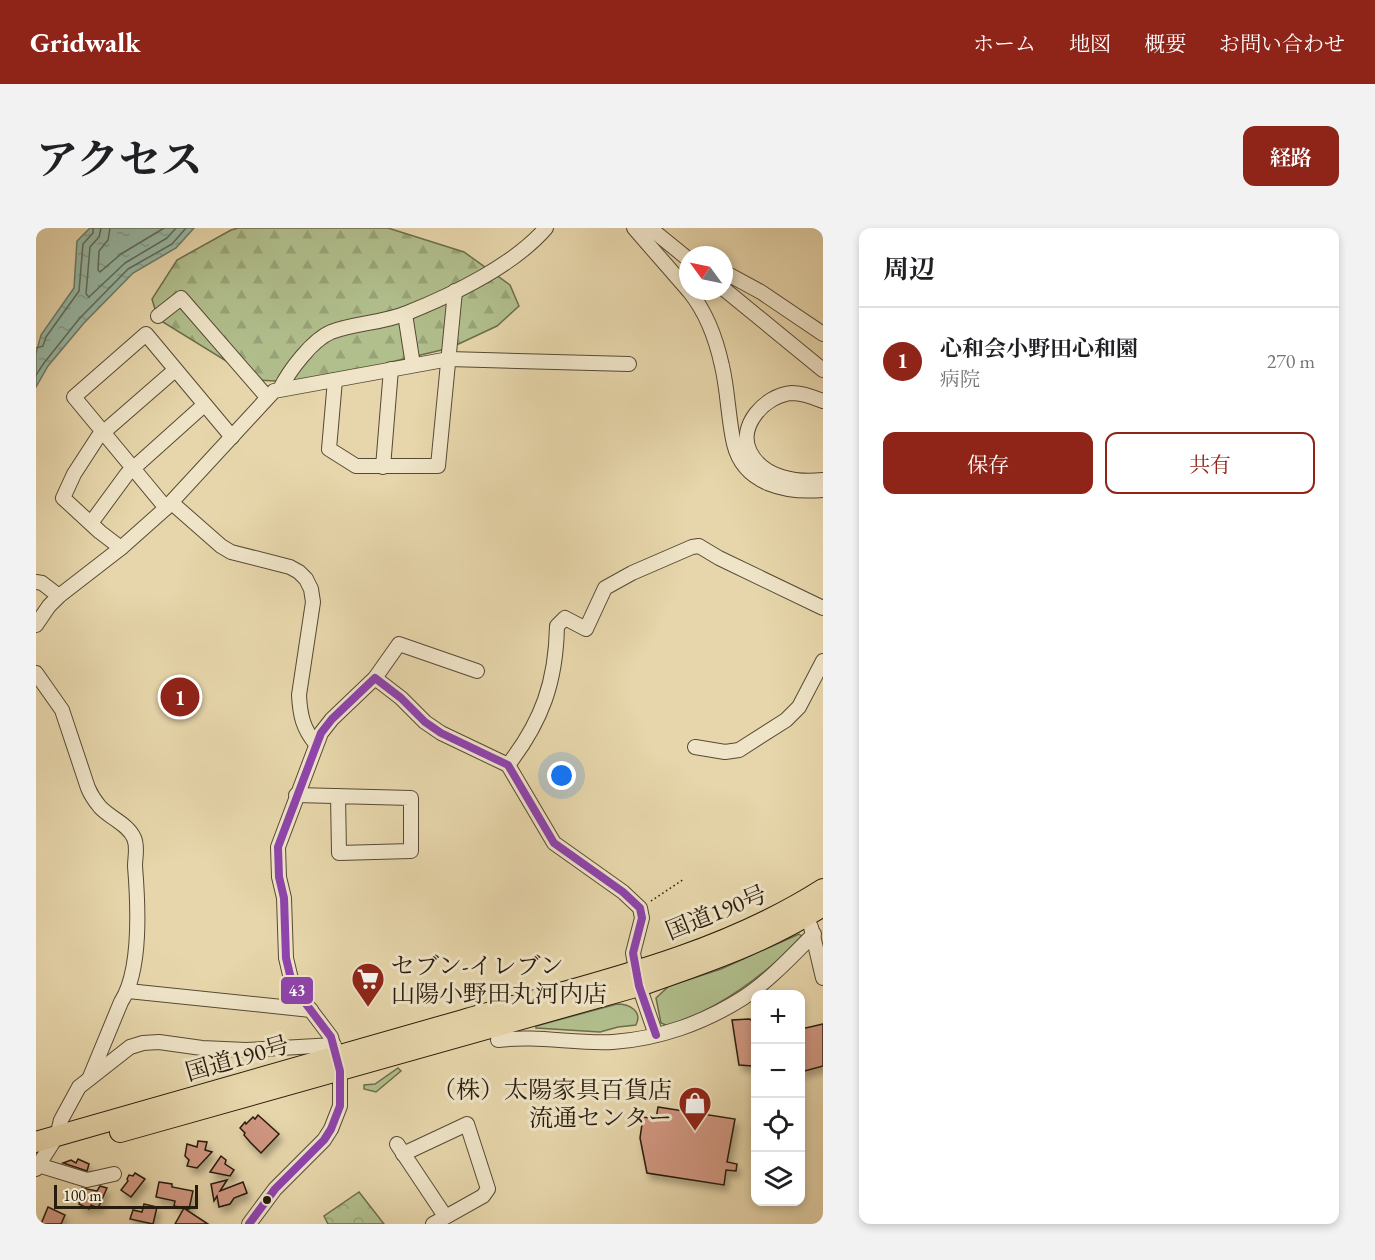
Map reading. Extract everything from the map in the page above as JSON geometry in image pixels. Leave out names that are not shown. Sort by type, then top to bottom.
[{"type":"highway","name":"国道190号","points":[[38,1157],[57,1136],[337,1057],[638,978],[761,924],[811,915],[823,889]]},
{"type":"highway","name":"国道190号","points":[[38,1157],[337,1057]]},
{"type":"street","points":[[280,389],[288,375],[319,340],[331,332],[405,314],[455,291],[507,262],[546,228]]},
{"type":"street","points":[[634,228],[679,280]]},
{"type":"street","points":[[650,228],[679,252]]},
{"type":"street","points":[[663,239],[679,248]]},
{"type":"street","points":[[733,277],[761,292],[823,334]]},
{"type":"street","points":[[335,380],[329,449],[356,466],[438,466],[455,291]]},
{"type":"street","points":[[733,296],[823,370]]},
{"type":"street","points":[[158,316],[181,298],[267,397]]},
{"type":"street","points":[[695,300],[703,311],[718,349],[723,368],[734,445],[740,458],[750,471],[774,486],[792,491],[823,490]]},
{"type":"street","points":[[405,314],[413,365]]},
{"type":"street","points":[[231,436],[146,334],[74,397],[132,468],[169,505],[220,546],[231,552],[290,567],[306,579],[311,589],[313,602],[299,695],[302,722],[307,734],[316,744]]},
{"type":"street","points":[[36,625],[59,596],[121,548],[169,505],[274,391],[449,359],[629,364]]},
{"type":"street","points":[[383,466],[391,369]]},
{"type":"street","points":[[121,548],[63,498],[74,474],[103,432],[175,370]]},
{"type":"street","points":[[823,401],[794,393],[768,400],[751,422],[747,437],[749,451],[759,465],[768,471],[779,477],[795,480],[823,480]]},
{"type":"street","points":[[91,523],[132,468],[204,405]]},
{"type":"street","points":[[508,765],[537,722],[544,703],[556,655],[557,626],[565,618],[586,629],[605,588],[632,573],[692,546],[699,546],[823,608]]},
{"type":"street","points":[[36,582],[42,583],[59,596]]},
{"type":"street","points":[[249,1224],[275,1189],[324,1140],[340,1106],[337,1057],[326,1028],[300,996],[291,979],[286,958],[284,897],[279,877],[278,847],[316,744],[332,718],[375,678],[399,644],[477,671]]},
{"type":"street","points":[[695,747],[725,752],[739,750],[786,720],[799,707],[823,661]]},
{"type":"street","points":[[36,673],[62,710],[94,800],[126,827],[134,837],[138,889],[136,944],[128,991],[121,1002],[90,1077]]},
{"type":"street","points":[[375,678],[401,698],[424,722],[441,733],[508,765],[554,843],[623,892],[640,908],[642,918],[633,953],[638,978],[656,1035]]},
{"type":"street","points":[[296,795],[338,796],[411,798],[411,851],[339,853],[338,796]]},
{"type":"street","points":[[811,915],[823,978]]},
{"type":"street","points":[[498,1040],[530,1038],[613,1042],[684,1028],[743,998],[778,970],[811,915]]},
{"type":"street","points":[[128,991],[311,1010]]},
{"type":"street","points":[[57,1136],[61,1120],[79,1087],[130,1047],[143,1042],[337,1057]]},
{"type":"street","points":[[433,1224],[451,1218],[483,1196],[488,1189],[467,1124],[400,1149],[451,1218]]},
{"type":"street","points":[[38,1157],[87,1180],[114,1174]]},
{"type":"path","points":[[640,908],[684,879]]},
{"type":"green space","points":[[238,228],[388,228],[464,252],[510,285],[519,306],[497,326],[450,348],[391,362],[331,384],[257,380],[158,319],[152,299],[177,260]]},
{"type":"green space","points":[[799,934],[803,937],[772,965],[757,978],[723,1000],[687,1019],[668,1026],[661,1023],[656,998],[669,986],[721,969]]},
{"type":"green space","points":[[617,1004],[634,1009],[638,1016],[636,1025],[600,1032],[536,1028],[536,1026]]},
{"type":"green space","points":[[398,1068],[401,1071],[376,1092],[364,1089],[364,1085],[375,1084]]},
{"type":"green space","points":[[359,1192],[384,1224],[328,1224],[324,1216]]},
{"type":"water","points":[[90,228],[194,228],[176,248],[133,273],[84,323],[48,366],[36,387],[36,353],[41,335],[74,288],[77,241]]},
{"type":"building","points":[[732,1020],[751,1020],[751,1066],[739,1065]]},
{"type":"building","points":[[823,1024],[823,1066],[805,1071],[805,1044],[805,1028]]},
{"type":"building","points":[[658,1107],[735,1119],[727,1162],[737,1164],[736,1171],[726,1170],[724,1185],[647,1173],[640,1138],[643,1117],[656,1119]]},
{"type":"building","points":[[258,1115],[279,1134],[261,1153],[240,1128],[245,1122],[246,1124]]},
{"type":"building","points":[[198,1141],[207,1142],[205,1150],[212,1152],[197,1168],[187,1166],[189,1160],[185,1156],[187,1144],[197,1147]]},
{"type":"building","points":[[221,1156],[226,1160],[225,1164],[234,1170],[230,1176],[210,1172]]},
{"type":"building","points":[[78,1159],[89,1164],[87,1171],[63,1163],[71,1160],[76,1163]]},
{"type":"building","points":[[135,1173],[145,1179],[131,1197],[121,1190],[128,1181],[129,1175],[133,1176]]},
{"type":"building","points":[[227,1180],[220,1191],[243,1182],[247,1193],[234,1198],[230,1204],[219,1207],[217,1196],[214,1201],[211,1184]]},
{"type":"building","points":[[159,1182],[193,1191],[189,1209],[185,1209],[208,1224],[175,1224],[184,1208],[174,1206],[175,1201],[156,1197]]},
{"type":"building","points":[[100,1186],[107,1188],[98,1208],[91,1205],[89,1209],[79,1204],[81,1194],[79,1193],[82,1188],[97,1191]]},
{"type":"building","points":[[144,1204],[157,1207],[153,1224],[130,1219],[133,1210],[142,1212]]},
{"type":"building","points":[[48,1207],[65,1215],[61,1224],[41,1224]]},
{"type":"transit line","name":"43","points":[[249,1224],[275,1189],[324,1140],[340,1106],[340,1071],[331,1037],[300,996],[291,979],[286,958],[284,898],[279,877],[278,847],[321,733],[332,719],[375,678],[441,733],[508,765],[554,843],[623,892],[640,908],[642,918],[633,953],[639,986],[656,1035]]},
{"type":"place","name":"心和会小野田心和園","points":[[180,697]]},
{"type":"place","name":"セブン-イレブン 山陽小野田丸河内店","points":[[368,1008]]},
{"type":"place","name":"（株）太陽家具百貨店 流通センター","points":[[695,1132]]}]
